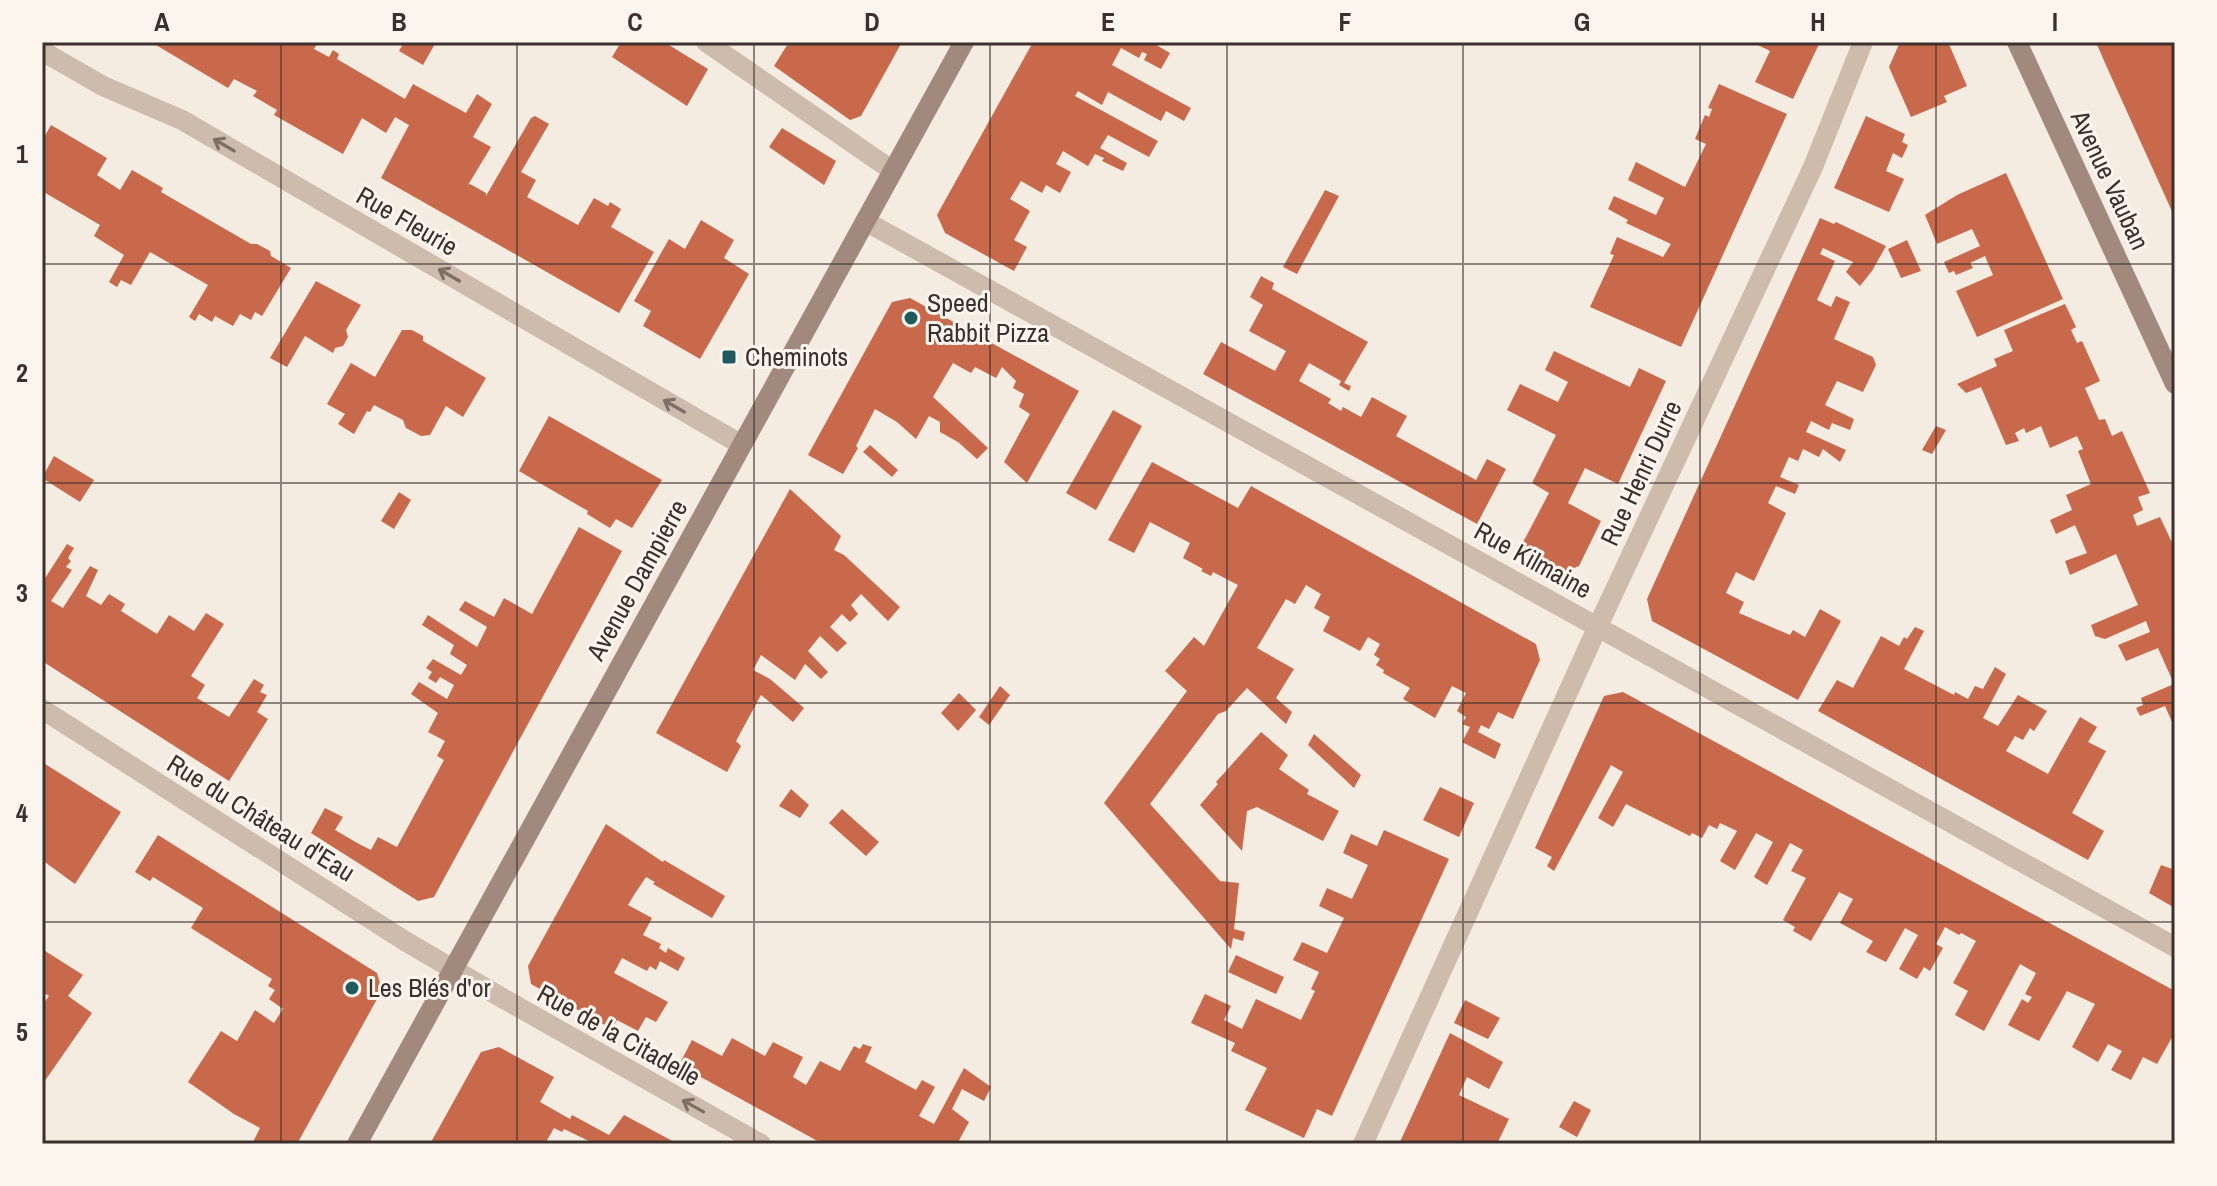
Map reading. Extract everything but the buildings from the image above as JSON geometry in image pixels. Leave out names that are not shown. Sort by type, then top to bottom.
[{"type":"main road","name":"Avenue Dampierre","points":[[357,1144],[964,42]]},
{"type":"main road","name":"Avenue Vauban","points":[[2017,42],[2175,384]]},
{"type":"street","points":[[706,42],[893,171]]},
{"type":"street","name":"Rue Henri Durre","points":[[1363,1144],[1598,626],[1813,167],[1863,42]]},
{"type":"street","name":"Rue Fleurie","points":[[42,51],[103,86],[182,120],[742,445]]},
{"type":"street","name":"Rue Kilmaine","points":[[865,221],[2175,947]]},
{"type":"street","name":"Rue du Château d'Eau","points":[[42,709],[453,969]]},
{"type":"street","name":"Rue de la Citadelle","points":[[453,969],[761,1144]]},
{"type":"place","name":"Speed Rabbit Pizza","points":[[911,318]]},
{"type":"place","name":"Cheminots","points":[[729,357]]},
{"type":"place","name":"Les Blés d'or","points":[[352,988]]}]
